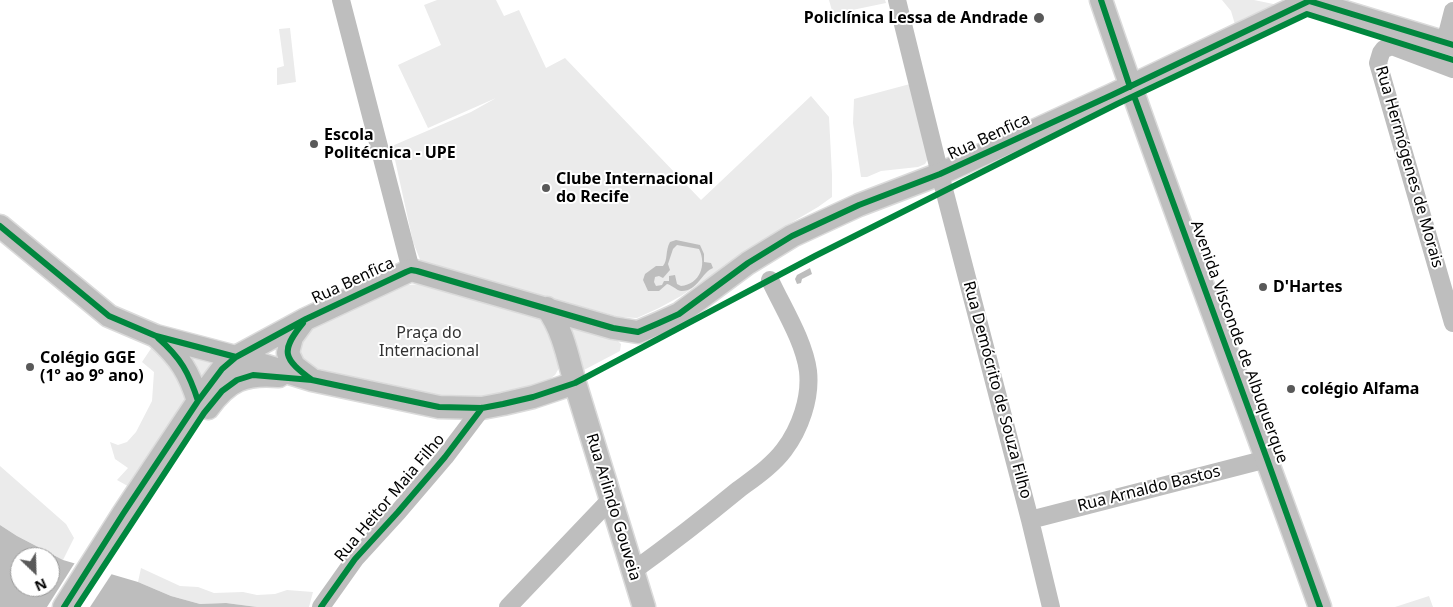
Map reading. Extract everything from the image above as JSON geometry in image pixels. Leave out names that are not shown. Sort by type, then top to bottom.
[{"type":"main road","name":"Avenida Visconde de Albuquerque","points":[[1102,0],[1130,87],[1320,607]]},
{"type":"main road","name":"Rua Benfica","points":[[120,529],[198,401],[222,370],[236,357],[306,319],[411,270],[613,328],[638,332],[679,314],[748,263],[792,236],[859,205],[940,174],[1130,87],[1307,0],[1358,8],[1449,43]]},
{"type":"main road","points":[[0,226],[110,316],[156,336],[236,357],[312,380],[426,406],[482,408],[552,391],[575,383],[566,348],[554,317],[547,308]]},
{"type":"main road","points":[[306,319],[292,337],[288,353],[294,366],[312,380]]},
{"type":"main road","points":[[156,336],[180,360],[191,380],[198,401]]},
{"type":"main road","points":[[64,607],[204,413],[222,391],[237,380],[253,375],[312,380]]},
{"type":"main road","name":"Rua Arlindo Gouveia","points":[[575,383],[612,498],[644,607]]},
{"type":"main road","points":[[552,391],[563,392],[574,398],[583,407]]},
{"type":"main road","points":[[77,607],[120,529]]},
{"type":"street","points":[[341,0],[411,270]]},
{"type":"street","name":"Rua Demócrito de Souza Filho","points":[[897,0],[1051,607]]},
{"type":"street","points":[[1449,43],[1453,11]]},
{"type":"street","name":"Rua Hermógenes de Morais","points":[[1453,69],[1392,46],[1384,49],[1378,63],[1453,323]]},
{"type":"street","points":[[633,571],[677,539],[771,464],[785,449],[799,423],[808,389],[808,372],[804,352],[770,280]]},
{"type":"street","name":"Rua Heitor Maia Filho","points":[[321,607],[354,559],[398,512],[445,457],[482,408]]},
{"type":"street","name":"Rua Arnaldo Bastos","points":[[1030,520],[1267,458]]},
{"type":"street","points":[[508,607],[612,498]]},
{"type":"green space","name":"Clube Internacional do Recife","points":[[437,0],[496,0],[504,16],[519,10],[546,68],[565,58],[701,200],[811,96],[829,117],[832,197],[681,296],[637,318],[619,317],[421,262],[413,242],[392,146],[471,112],[496,98],[428,128],[398,65],[441,45],[424,5]]},
{"type":"green space","points":[[829,0],[885,0],[886,3],[833,14]]},
{"type":"green space","points":[[1222,0],[1254,0],[1283,6],[1237,31],[1231,11]]},
{"type":"green space","points":[[290,28],[296,82],[277,85],[277,68],[284,66],[279,29]]},
{"type":"green space","points":[[910,84],[929,157],[925,164],[918,167],[881,171],[867,177],[861,177],[853,123],[854,99]]},
{"type":"green space","name":"Praça do Internacional","points":[[425,284],[539,318],[550,335],[554,348],[559,368],[555,375],[546,382],[505,397],[424,400],[299,363],[298,334],[404,285]]},
{"type":"green space","points":[[566,324],[616,339],[621,344],[620,351],[582,371]]},
{"type":"green space","points":[[156,341],[193,392],[133,489],[117,480],[128,468],[115,459],[110,442],[118,445],[127,442],[136,432],[152,401],[154,372],[142,362]]},
{"type":"green space","points":[[179,350],[227,356],[200,383]]},
{"type":"green space","points":[[0,466],[66,524],[74,538],[63,560],[60,558],[60,547],[38,547],[0,525]]},
{"type":"green space","points":[[141,568],[180,586],[198,587],[214,593],[243,592],[257,595],[275,594],[287,590],[313,592],[309,607],[257,607],[226,603],[200,604],[171,596],[138,582]]},
{"type":"green space","points":[[1429,596],[1433,607],[1395,607]]},
{"type":"shaded area","points":[[676,240],[700,245],[704,254],[704,262],[711,263],[713,268],[687,290],[681,291],[667,284],[659,291],[648,291],[643,280],[645,274],[656,266],[663,266],[670,242]],"holes":[[[677,245],[699,249],[702,267],[693,282],[681,286],[677,284],[675,275],[669,276],[669,281],[664,281],[662,285],[656,286],[654,282],[655,277],[663,278],[670,270],[668,264],[673,249]]]},
{"type":"shaded area","points":[[810,268],[812,274],[797,284],[795,279],[797,275]]},
{"type":"shaded area","points":[[0,525],[38,547],[10,547],[10,597],[60,597],[60,558],[138,582],[171,596],[200,604],[226,603],[257,607],[0,607]]},
{"type":"pier","points":[[76,561],[113,572],[90,607],[47,607],[53,597],[60,597],[60,586]]},
{"type":"cycle path","points":[[1101,0],[1130,87]]},
{"type":"cycle path","points":[[64,607],[198,401],[222,369],[236,357],[306,319],[406,272],[411,270],[417,271],[613,328],[638,332],[679,314],[748,263],[792,236],[859,205],[940,174],[1309,1],[1453,45]]},
{"type":"cycle path","points":[[77,607],[204,413],[222,391],[237,380],[253,375],[312,380],[439,407],[482,408],[533,397],[575,383],[815,256],[1117,104],[1307,14],[1453,60]]},
{"type":"cycle path","points":[[1134,96],[1320,607]]},
{"type":"cycle path","points":[[0,226],[109,316],[156,336],[236,357]]},
{"type":"cycle path","points":[[303,323],[290,341],[288,354],[295,366],[312,380]]},
{"type":"cycle path","points":[[158,338],[173,352],[183,366],[198,401]]},
{"type":"cycle path","points":[[321,607],[355,559],[445,457],[482,408]]},
{"type":"place","name":"Policlínica Lessa de Andrade","points":[[1039,18]]},
{"type":"place","name":"Escola Politécnica - UPE","points":[[314,144]]},
{"type":"place","name":"Clube Internacional do Recife","points":[[546,188]]},
{"type":"place","name":"D'Hartes","points":[[1263,287]]},
{"type":"place","name":"Colégio GGE (1º ao 9º ano)","points":[[30,367]]},
{"type":"place","name":"colégio Alfama","points":[[1291,389]]}]
